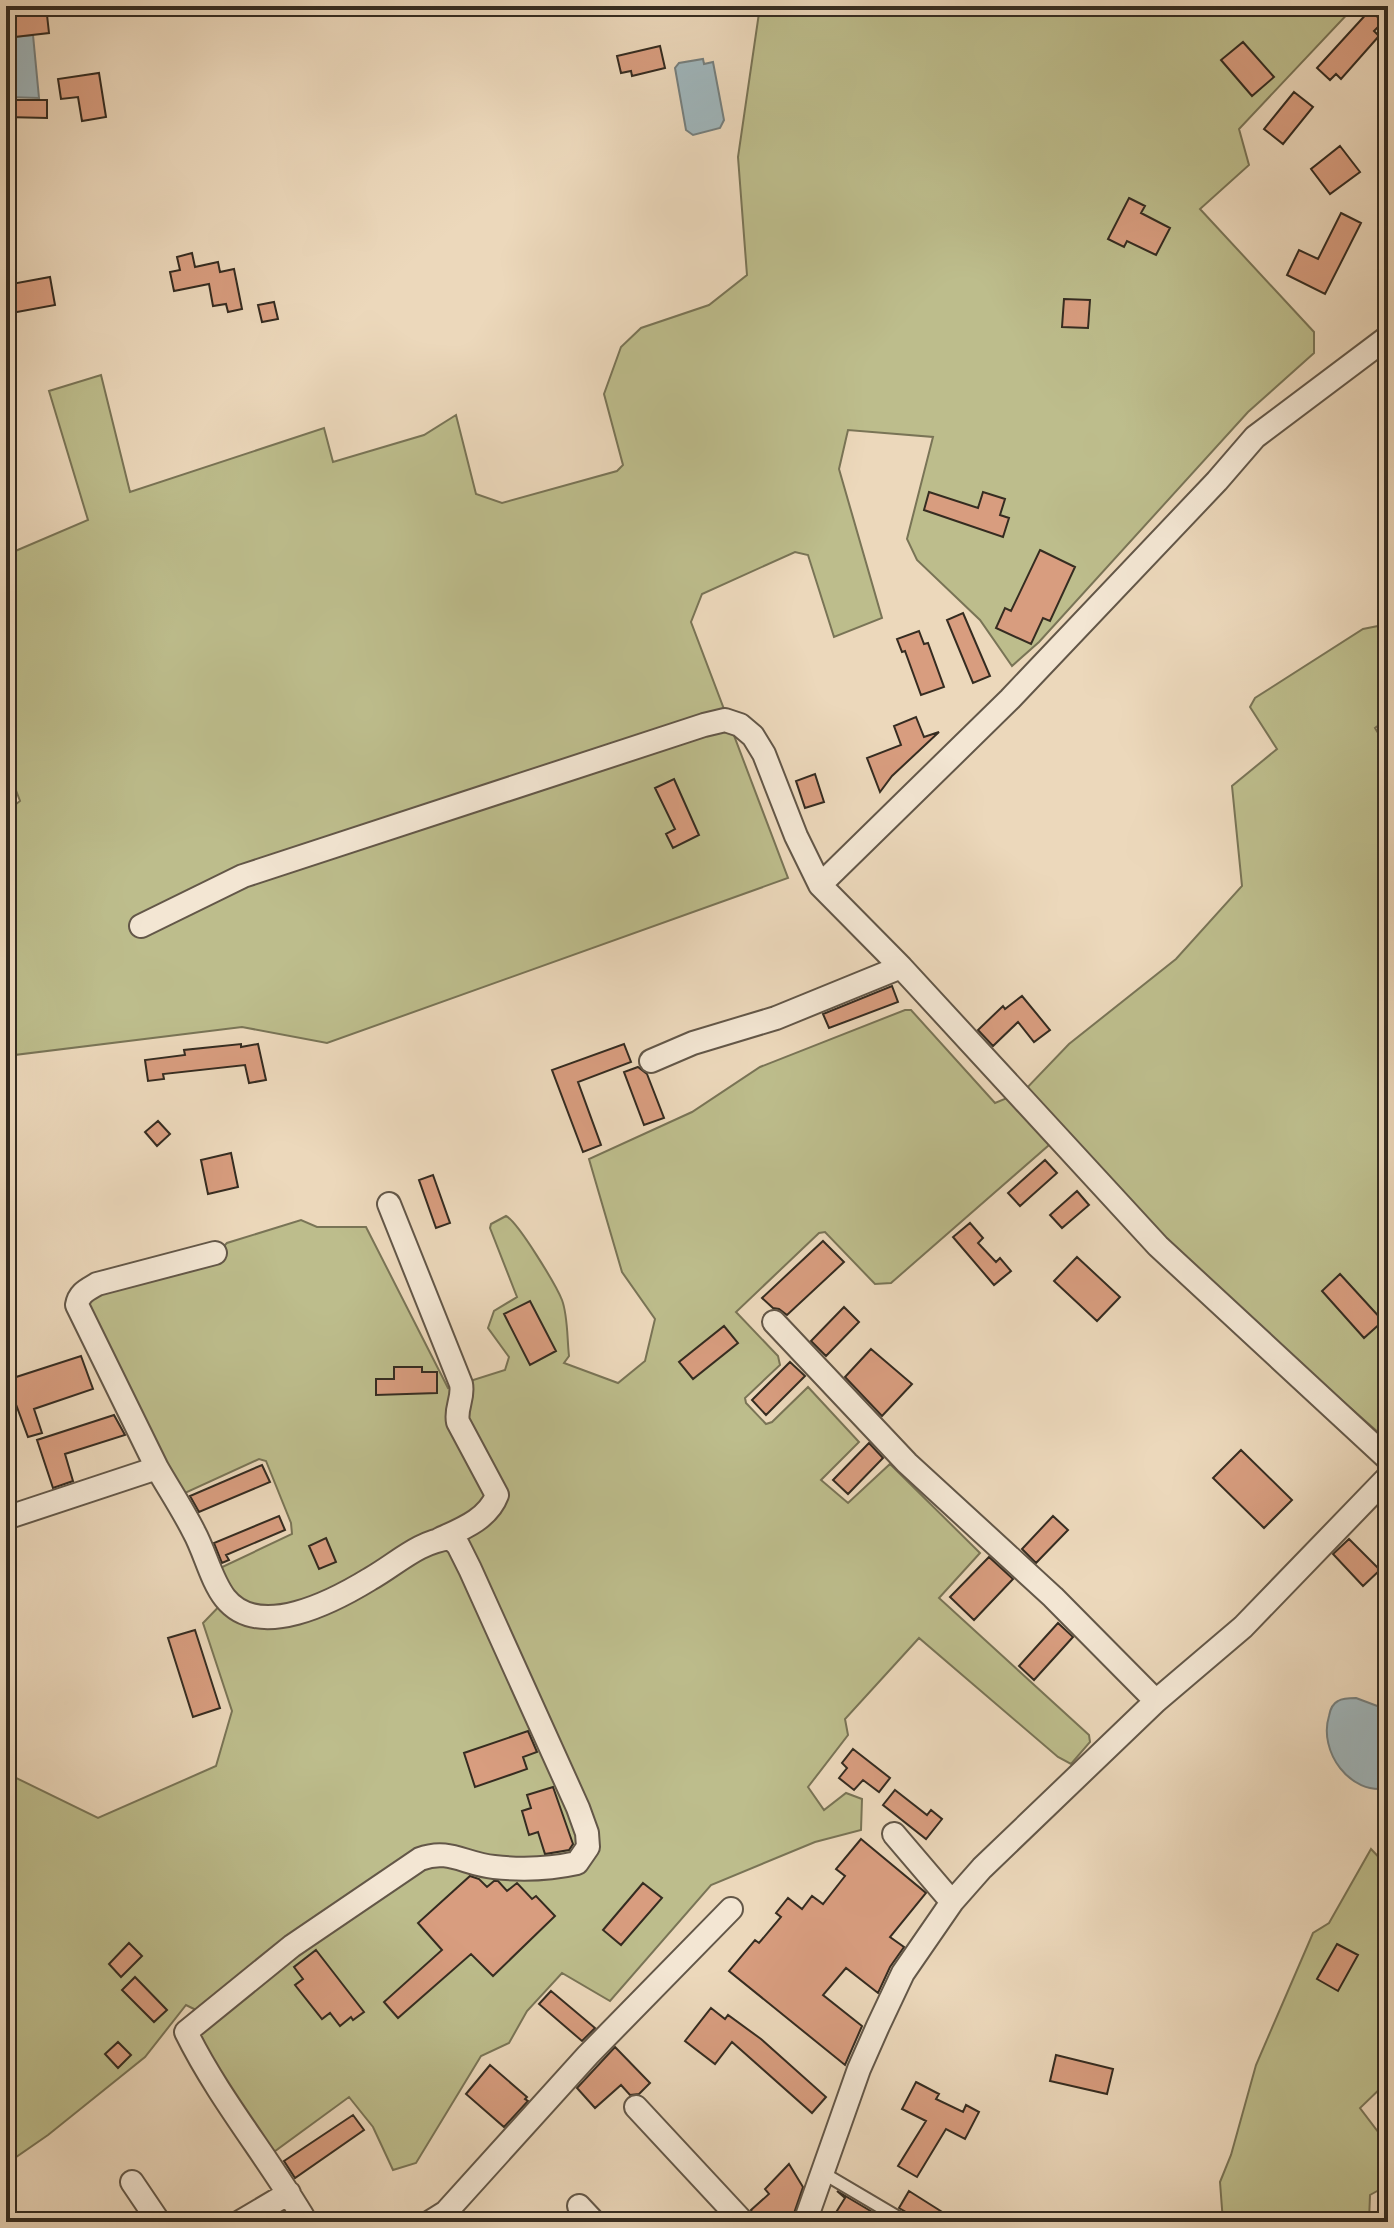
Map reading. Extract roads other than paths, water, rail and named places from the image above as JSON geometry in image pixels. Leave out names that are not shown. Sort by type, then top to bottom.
[{"type":"street","points":[[820,885],[1010,699],[1206,493],[1255,437],[1388,337]]},
{"type":"street","points":[[141,926],[243,876],[704,725],[725,720],[740,725],[753,736],[764,754],[796,836],[820,885],[901,967],[1158,1246],[1388,1459]]},
{"type":"street","points":[[651,1061],[693,1043],[776,1018],[901,967]]},
{"type":"street","points":[[215,1253],[97,1284],[82,1293],[77,1305],[157,1468],[195,1533],[223,1596],[235,1609],[246,1614],[284,1616],[310,1609],[371,1578],[415,1548],[472,1525],[496,1500],[497,1495],[458,1422],[456,1414],[462,1399],[461,1384],[389,1204]]},
{"type":"street","points":[[774,1322],[907,1463],[1053,1597],[1156,1701]]},
{"type":"street","points":[[6,1518],[157,1468]]},
{"type":"street","points":[[805,2222],[859,2069],[890,1999],[903,1973],[952,1902],[982,1868],[1156,1701],[1243,1627],[1388,1477]]},
{"type":"street","points":[[306,2222],[208,2073],[186,2032],[292,1946],[420,1859],[442,1853],[458,1860],[492,1867],[547,1868],[577,1863],[588,1847],[587,1833],[578,1808],[470,1569],[458,1545],[450,1538],[440,1539]]},
{"type":"street","points":[[894,1834],[952,1902]]},
{"type":"street","points":[[430,2222],[446,2212],[588,2055],[731,1909]]},
{"type":"street","points":[[636,2107],[743,2222]]},
{"type":"street","points":[[132,2182],[155,2220]]},
{"type":"street","points":[[240,2222],[289,2193]]},
{"type":"lane","points":[[823,2173],[906,2222]]},
{"type":"water","points":[[33,35],[39,98],[6,97],[6,38]]},
{"type":"water","points":[[703,59],[704,64],[713,62],[724,120],[720,128],[693,135],[686,130],[675,68],[679,63]]},
{"type":"water","points":[[1356,1698],[1388,1710],[1388,1788],[1374,1789],[1350,1778],[1340,1768],[1328,1743],[1327,1729],[1334,1704]]}]
